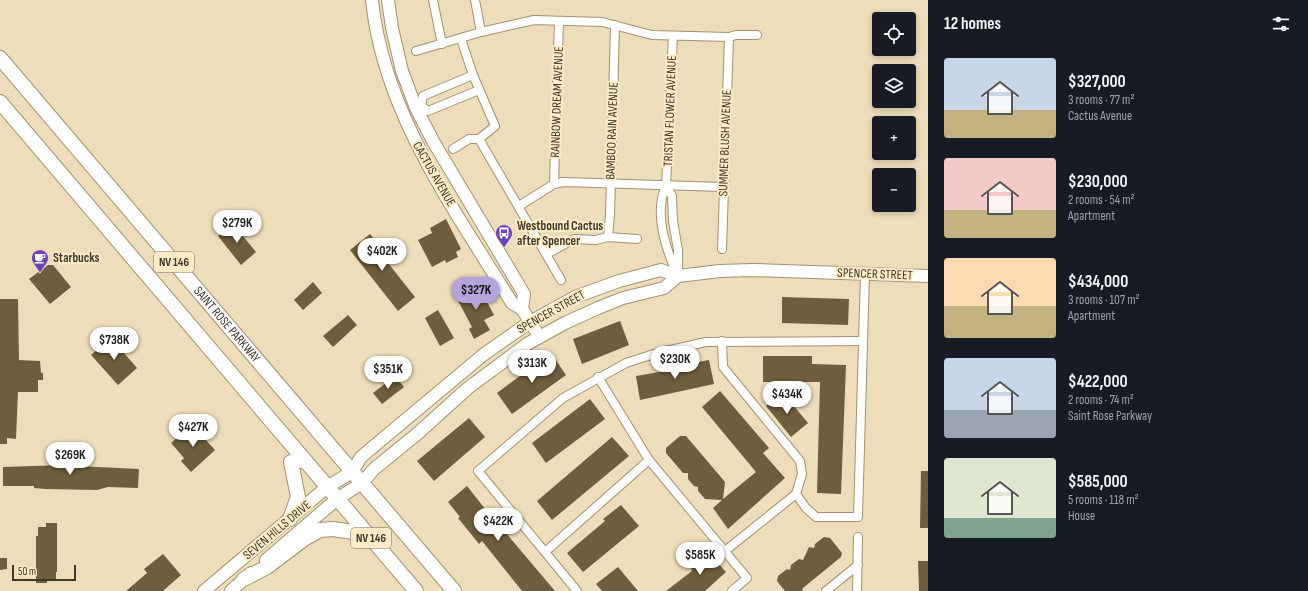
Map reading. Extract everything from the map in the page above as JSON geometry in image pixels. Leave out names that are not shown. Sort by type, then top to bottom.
[{"type":"highway","name":"SAINT ROSE PARKWAY","points":[[0,58],[454,591]]},
{"type":"highway","name":"NV 146","points":[[0,102],[416,591]]},
{"type":"highway","points":[[290,519],[298,497],[296,478],[291,462],[304,460]]},
{"type":"highway","points":[[244,579],[267,567],[304,539],[320,530],[333,529],[367,534]]},
{"type":"main road","name":"CACTUS AVENUE","points":[[372,0],[385,61],[402,114],[428,165],[512,303],[522,309],[535,329]]},
{"type":"main road","points":[[380,0],[384,20],[392,28]]},
{"type":"main road","points":[[388,0],[392,28],[402,71],[432,141],[524,294],[522,309]]},
{"type":"main road","points":[[385,61],[394,71],[406,102],[418,107]]},
{"type":"main road","points":[[418,107],[414,121],[428,153],[428,165]]},
{"type":"main road","points":[[453,206],[462,206],[484,236],[491,240]]},
{"type":"main road","name":"SPENCER STREET","points":[[362,483],[374,469],[417,434],[468,388],[503,360],[535,329],[575,297],[619,281],[661,270],[678,276],[720,271],[753,270],[928,276]]},
{"type":"main road","name":"SPENCER STREET","points":[[352,472],[361,457],[467,368],[535,329],[565,323],[611,303],[664,288],[678,276]]},
{"type":"main road","name":"SEVEN HILLS DRIVE","points":[[204,591],[327,487],[352,472]]},
{"type":"main road","name":"SEVEN HILLS DRIVE","points":[[231,591],[337,499],[362,483]]},
{"type":"street","points":[[433,0],[442,44]]},
{"type":"street","points":[[475,0],[481,32]]},
{"type":"street","name":"RAINBOW DREAM AVENUE","points":[[554,184],[559,21]]},
{"type":"street","points":[[416,51],[521,22],[602,22],[652,35],[729,37],[736,34],[757,35]]},
{"type":"street","name":"BAMBOO RAIN AVENUE","points":[[608,237],[611,184],[615,25]]},
{"type":"street","name":"TRISTAN FLOWER AVENUE","points":[[673,36],[666,186],[661,196],[662,222],[667,253],[678,276]]},
{"type":"street","name":"SUMMER BLUSH AVENUE","points":[[722,249],[729,37]]},
{"type":"street","points":[[453,149],[470,139],[479,139],[495,126],[473,75],[461,39]]},
{"type":"street","points":[[473,75],[423,96],[418,107],[428,111],[479,90]]},
{"type":"street","points":[[479,139],[561,280]]},
{"type":"street","points":[[519,206],[554,184],[571,182],[723,187]]},
{"type":"street","name":"TRISTAN FLOWER AVENUE","points":[[666,186],[672,196],[673,221],[678,250],[678,276]]},
{"type":"street","points":[[547,254],[574,239],[596,240],[608,237],[637,240]]},
{"type":"street","points":[[796,494],[806,508],[816,517],[858,517],[865,273]]},
{"type":"street","points":[[722,341],[723,367],[800,461],[802,474],[796,494],[725,551]]},
{"type":"street","points":[[577,591],[478,471],[563,398],[598,377],[626,363],[657,353],[706,342],[863,341]]},
{"type":"street","points":[[598,377],[649,460],[747,578],[732,591]]},
{"type":"street","points":[[545,552],[649,460]]},
{"type":"street","points":[[857,591],[858,537]]},
{"type":"street","points":[[826,591],[858,565]]},
{"type":"building","points":[[446,219],[461,249],[456,252],[458,257],[446,263],[445,260],[432,267],[418,240],[432,233],[430,228]]},
{"type":"building","points":[[233,224],[256,252],[241,265],[218,236]]},
{"type":"building","points":[[370,234],[391,260],[388,263],[415,297],[398,311],[350,250]]},
{"type":"building","points":[[48,265],[53,265],[71,287],[50,304],[29,279]]},
{"type":"building","points":[[313,282],[322,293],[303,310],[294,300]]},
{"type":"building","points":[[478,285],[494,315],[484,320],[490,330],[474,339],[469,329],[472,327],[456,297]]},
{"type":"building","points":[[782,297],[849,299],[848,325],[782,323]]},
{"type":"building","points":[[0,299],[18,299],[19,360],[40,361],[41,373],[43,373],[43,380],[38,380],[38,392],[18,392],[16,439],[7,438],[7,444],[0,444]]},
{"type":"building","points":[[438,310],[454,338],[440,346],[425,318]]},
{"type":"building","points":[[348,315],[357,325],[333,347],[323,336]]},
{"type":"building","points":[[620,321],[629,345],[582,364],[573,339]]},
{"type":"building","points":[[111,338],[137,368],[118,385],[91,355]]},
{"type":"building","points":[[551,353],[566,375],[512,414],[497,393]]},
{"type":"building","points":[[763,356],[812,356],[812,364],[846,365],[841,494],[817,493],[820,382],[763,382]]},
{"type":"building","points":[[709,360],[714,384],[640,400],[636,376],[671,370],[671,367]]},
{"type":"building","points":[[395,376],[404,387],[382,404],[373,393]]},
{"type":"building","points":[[720,391],[769,448],[763,453],[785,478],[728,529],[713,508],[722,500],[705,499],[698,491],[698,487],[694,486],[688,479],[688,473],[683,473],[666,453],[666,448],[680,436],[686,436],[725,482],[723,499],[756,472],[702,407]]},
{"type":"building","points":[[782,392],[808,423],[791,437],[766,406]]},
{"type":"building","points":[[590,399],[605,419],[546,463],[532,443]]},
{"type":"building","points":[[469,418],[485,437],[434,481],[417,461]]},
{"type":"building","points":[[189,427],[194,427],[215,450],[191,472],[181,461],[184,458],[171,443]]},
{"type":"building","points":[[612,437],[629,456],[552,520],[537,501]]},
{"type":"building","points":[[64,450],[78,450],[77,466],[139,469],[138,488],[108,487],[97,490],[45,489],[34,488],[34,486],[3,486],[3,467],[64,465]]},
{"type":"building","points":[[921,471],[928,471],[928,528],[920,528]]},
{"type":"building","points":[[467,486],[493,519],[496,517],[502,525],[500,526],[555,591],[522,591],[482,541],[479,544],[458,518],[460,517],[448,502]]},
{"type":"building","points":[[621,505],[639,526],[583,572],[567,553],[605,521],[603,519]]},
{"type":"building","points":[[46,523],[57,523],[56,580],[47,580],[47,583],[36,583],[36,536],[38,536],[38,527],[46,527]]},
{"type":"building","points":[[824,537],[830,538],[842,553],[841,557],[803,588],[802,591],[785,591],[777,581],[778,576],[787,569],[790,570],[791,565],[799,559],[803,560],[809,547],[814,548],[815,544]]},
{"type":"building","points":[[709,553],[726,572],[705,591],[666,591],[692,571],[691,569]]},
{"type":"building","points":[[163,554],[181,575],[163,591],[126,591],[147,573],[144,569]]},
{"type":"building","points":[[0,558],[7,558],[7,569],[0,570]]},
{"type":"building","points":[[918,561],[928,561],[928,591],[919,591]]},
{"type":"building","points":[[618,567],[638,591],[602,591],[596,584]]},
{"type":"place","name":"Westbound Cactus after Spencer","points":[[504,248]]},
{"type":"place","name":"Starbucks","points":[[40,273]]}]
